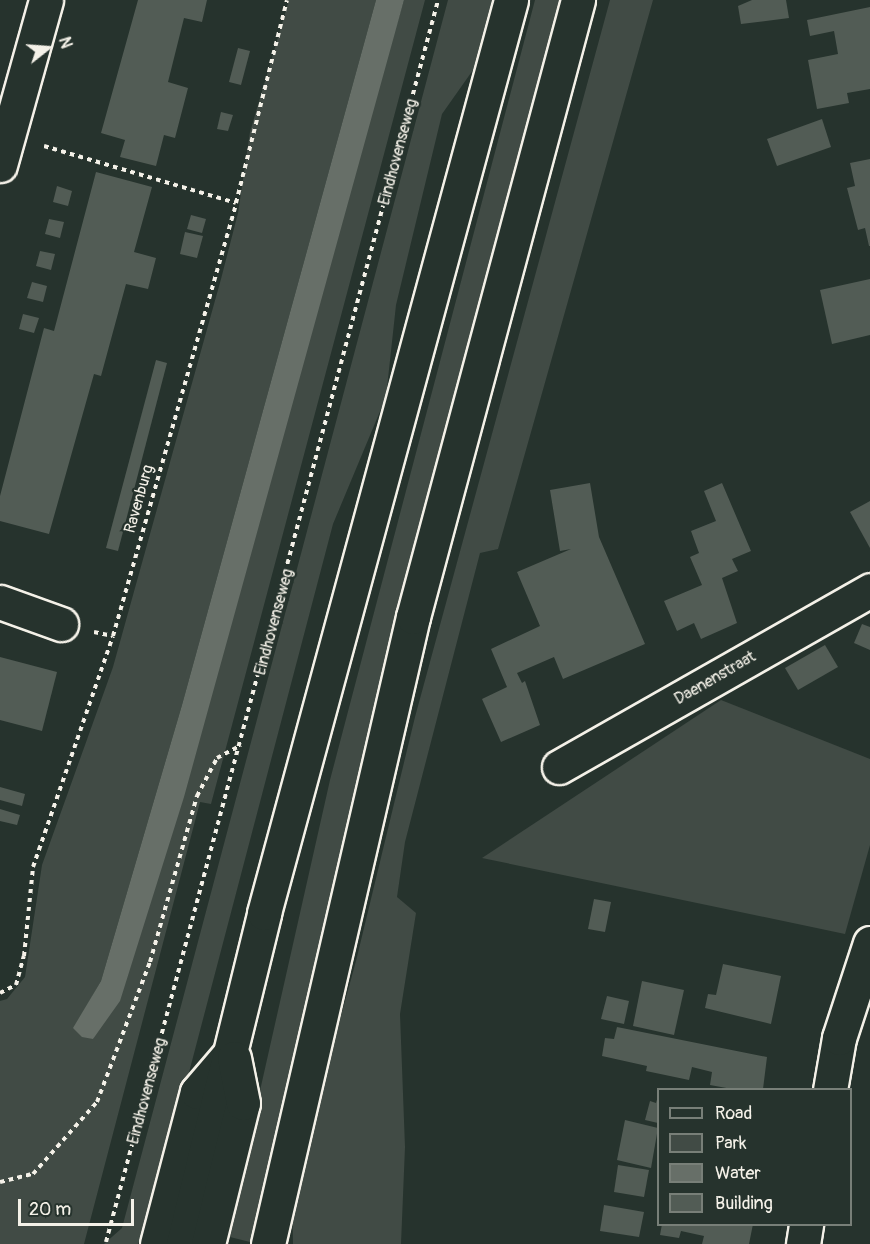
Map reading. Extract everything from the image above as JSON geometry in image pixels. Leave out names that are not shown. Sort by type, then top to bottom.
[{"type":"main road","points":[[2,156],[46,0]]},
{"type":"main road","points":[[183,1244],[267,901],[511,0]]},
{"type":"main road","points":[[268,1244],[413,618],[578,0]]},
{"type":"main road","name":"Daenenstraat","points":[[560,767],[870,590]]},
{"type":"main road","points":[[0,602],[61,624]]},
{"type":"main road","points":[[830,1088],[839,1038],[870,943]]},
{"type":"main road","points":[[157,1244],[197,1092],[232,1051]]},
{"type":"main road","points":[[208,1244],[243,1103],[232,1051]]},
{"type":"main road","points":[[803,1244],[806,1226]]},
{"type":"path","name":"Ravenburg","points":[[0,993],[16,985],[21,965],[33,867],[113,636],[236,203],[287,0]]},
{"type":"path","name":"Eindhovenseweg","points":[[106,1242],[241,745],[438,0]]},
{"type":"path","points":[[2,156],[236,203]]},
{"type":"path","points":[[0,1182],[33,1174],[97,1102],[150,962],[197,796],[217,758],[241,745]]},
{"type":"green space","points":[[289,0],[376,0],[182,705],[101,981],[74,1028],[93,1039],[404,0],[425,0],[211,804],[200,802],[84,1244],[0,1244],[0,1001],[7,999],[25,977],[42,865],[113,667],[221,279],[238,213],[250,132]]},
{"type":"green space","points":[[448,0],[492,0],[473,70],[442,114],[396,305],[386,397],[333,524],[150,1221],[138,1244],[104,1244],[122,1228]]},
{"type":"green space","points":[[535,0],[563,0],[308,1027],[250,1242],[222,1235],[252,1126],[330,780]]},
{"type":"green space","points":[[610,0],[653,0],[498,549],[480,553],[405,842],[397,897],[416,913],[400,1014],[405,1147],[401,1244],[293,1244],[292,1194],[356,961],[415,717]]},
{"type":"green space","points":[[721,700],[870,759],[870,845],[845,934],[482,858]]},
{"type":"water","points":[[376,0],[404,0],[184,797],[120,1001],[93,1039],[82,1037],[73,1028],[101,981],[182,705]]},
{"type":"building","points":[[138,0],[207,0],[202,22],[184,18],[168,82],[188,88],[175,138],[164,135],[156,166],[120,157],[125,140],[101,133]]},
{"type":"building","points":[[752,0],[786,0],[789,18],[741,24],[738,6]]},
{"type":"building","points":[[870,7],[870,89],[847,93],[849,103],[817,109],[808,60],[838,54],[834,31],[810,36],[807,20]]},
{"type":"building","points":[[238,48],[250,51],[241,85],[229,82]]},
{"type":"building","points":[[221,112],[233,115],[228,131],[217,129]]},
{"type":"building","points":[[822,119],[831,147],[777,166],[767,139]]},
{"type":"building","points":[[870,159],[869,246],[865,228],[858,230],[847,188],[855,186],[850,163]]},
{"type":"building","points":[[96,172],[152,187],[134,252],[156,258],[148,289],[126,284],[101,376],[94,374],[49,534],[0,521],[0,496],[44,328],[54,331]]},
{"type":"building","points":[[57,186],[72,191],[68,206],[53,202]]},
{"type":"building","points":[[191,215],[206,219],[202,233],[187,229]]},
{"type":"building","points":[[49,219],[64,222],[60,238],[45,234]]},
{"type":"building","points":[[185,232],[203,236],[197,258],[180,254]]},
{"type":"building","points":[[40,251],[55,254],[51,270],[36,266]]},
{"type":"building","points":[[870,279],[870,335],[832,344],[820,290]]},
{"type":"building","points":[[32,282],[47,286],[43,302],[27,298]]},
{"type":"building","points":[[23,314],[39,318],[34,333],[19,329]]},
{"type":"building","points":[[156,360],[167,363],[118,551],[106,548]]},
{"type":"building","points":[[590,483],[599,537],[645,644],[563,679],[554,657],[517,673],[522,683],[525,681],[540,725],[501,742],[482,699],[507,687],[491,649],[540,626],[517,572],[571,549],[560,551],[550,490]]},
{"type":"building","points":[[722,483],[751,551],[732,559],[738,571],[722,578],[737,623],[701,639],[694,623],[677,631],[664,601],[702,585],[690,557],[699,553],[691,531],[716,521],[704,491]]},
{"type":"building","points":[[870,501],[870,548],[850,512]]},
{"type":"building","points":[[862,624],[870,627],[870,650],[854,643]]},
{"type":"building","points":[[825,645],[838,667],[798,690],[785,668]]},
{"type":"building","points":[[0,657],[57,672],[42,731],[0,720]]},
{"type":"building","points":[[0,787],[25,794],[22,806],[0,800]]},
{"type":"building","points":[[0,809],[20,815],[17,825],[0,821]]},
{"type":"building","points":[[594,899],[611,902],[605,932],[588,929]]},
{"type":"building","points":[[723,964],[781,976],[771,1024],[705,1008],[708,994],[716,995]]},
{"type":"building","points":[[642,981],[684,990],[674,1035],[633,1026]]},
{"type":"building","points":[[607,996],[629,1001],[624,1024],[601,1019]]},
{"type":"building","points":[[617,1027],[767,1057],[763,1088],[726,1088],[710,1085],[712,1072],[692,1067],[689,1080],[646,1071],[647,1066],[602,1056],[605,1038],[614,1039]]},
{"type":"building","points":[[657,1100],[657,1123],[645,1120],[650,1101],[656,1103]]},
{"type":"building","points":[[625,1120],[657,1128],[651,1168],[617,1160]]},
{"type":"building","points":[[618,1165],[649,1170],[644,1197],[614,1192]]},
{"type":"building","points":[[604,1205],[644,1212],[639,1237],[600,1231]]},
{"type":"building","points":[[662,1226],[753,1226],[749,1244],[702,1244],[704,1236],[681,1231],[679,1238],[660,1235]]}]
